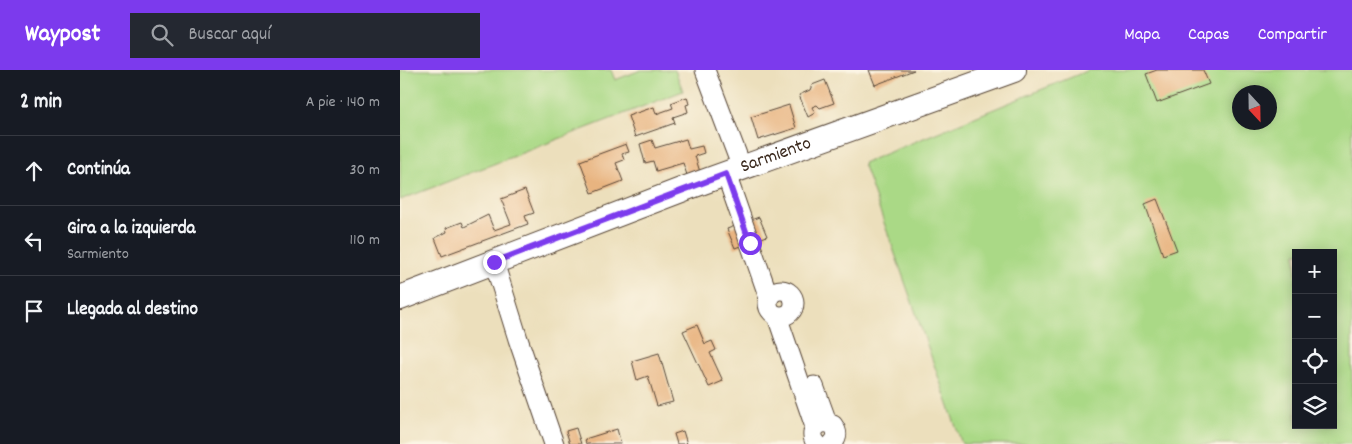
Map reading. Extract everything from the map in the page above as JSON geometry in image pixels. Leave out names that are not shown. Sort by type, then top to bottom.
[{"type":"main road","name":"Sarmiento","points":[[400,298],[735,170],[1014,70]]},
{"type":"street","points":[[705,70],[775,294],[768,306],[770,310],[783,315],[827,437]]},
{"type":"street","points":[[494,262],[554,444]]},
{"type":"green space","points":[[400,70],[611,70],[615,80],[641,70],[675,70],[683,91],[400,200]]},
{"type":"green space","points":[[1089,70],[1352,70],[1352,444],[962,444],[863,163]]},
{"type":"building","points":[[869,70],[914,70],[875,85]]},
{"type":"building","points":[[1157,70],[1203,70],[1209,84],[1157,103],[1146,74]]},
{"type":"building","points":[[825,80],[834,103],[820,108],[817,105],[812,107],[815,113],[808,117],[799,95],[810,90],[812,85]]},
{"type":"building","points":[[687,97],[689,104],[686,105],[688,112],[673,117],[675,123],[635,137],[628,116],[654,107],[656,114],[673,108],[671,103]]},
{"type":"building","points":[[789,105],[796,128],[758,140],[751,117]]},
{"type":"building","points":[[686,139],[689,149],[702,146],[704,153],[695,156],[700,172],[687,175],[683,163],[656,171],[653,161],[645,163],[640,144],[652,140],[655,148]]},
{"type":"building","points":[[626,144],[629,152],[622,154],[624,160],[616,163],[623,181],[592,193],[580,161]]},
{"type":"building","points":[[525,190],[534,213],[525,216],[528,224],[442,256],[435,238],[447,232],[446,228],[462,222],[464,227],[488,215],[494,230],[511,224],[501,199]]},
{"type":"building","points":[[1157,199],[1177,250],[1163,255],[1145,204]]},
{"type":"building","points":[[759,217],[767,236],[735,248],[727,229]]},
{"type":"building","points":[[697,325],[705,344],[712,341],[716,350],[710,353],[723,381],[709,387],[683,331]]},
{"type":"building","points":[[659,353],[673,402],[657,406],[648,376],[637,380],[632,361]]},
{"type":"building","points":[[576,428],[581,444],[570,444],[566,431]]},
{"type":"building","points":[[617,429],[621,444],[586,444],[585,439]]},
{"type":"building","points":[[683,431],[687,444],[677,444],[674,434]]},
{"type":"route","points":[[494,262],[726,174],[750,243]]}]
